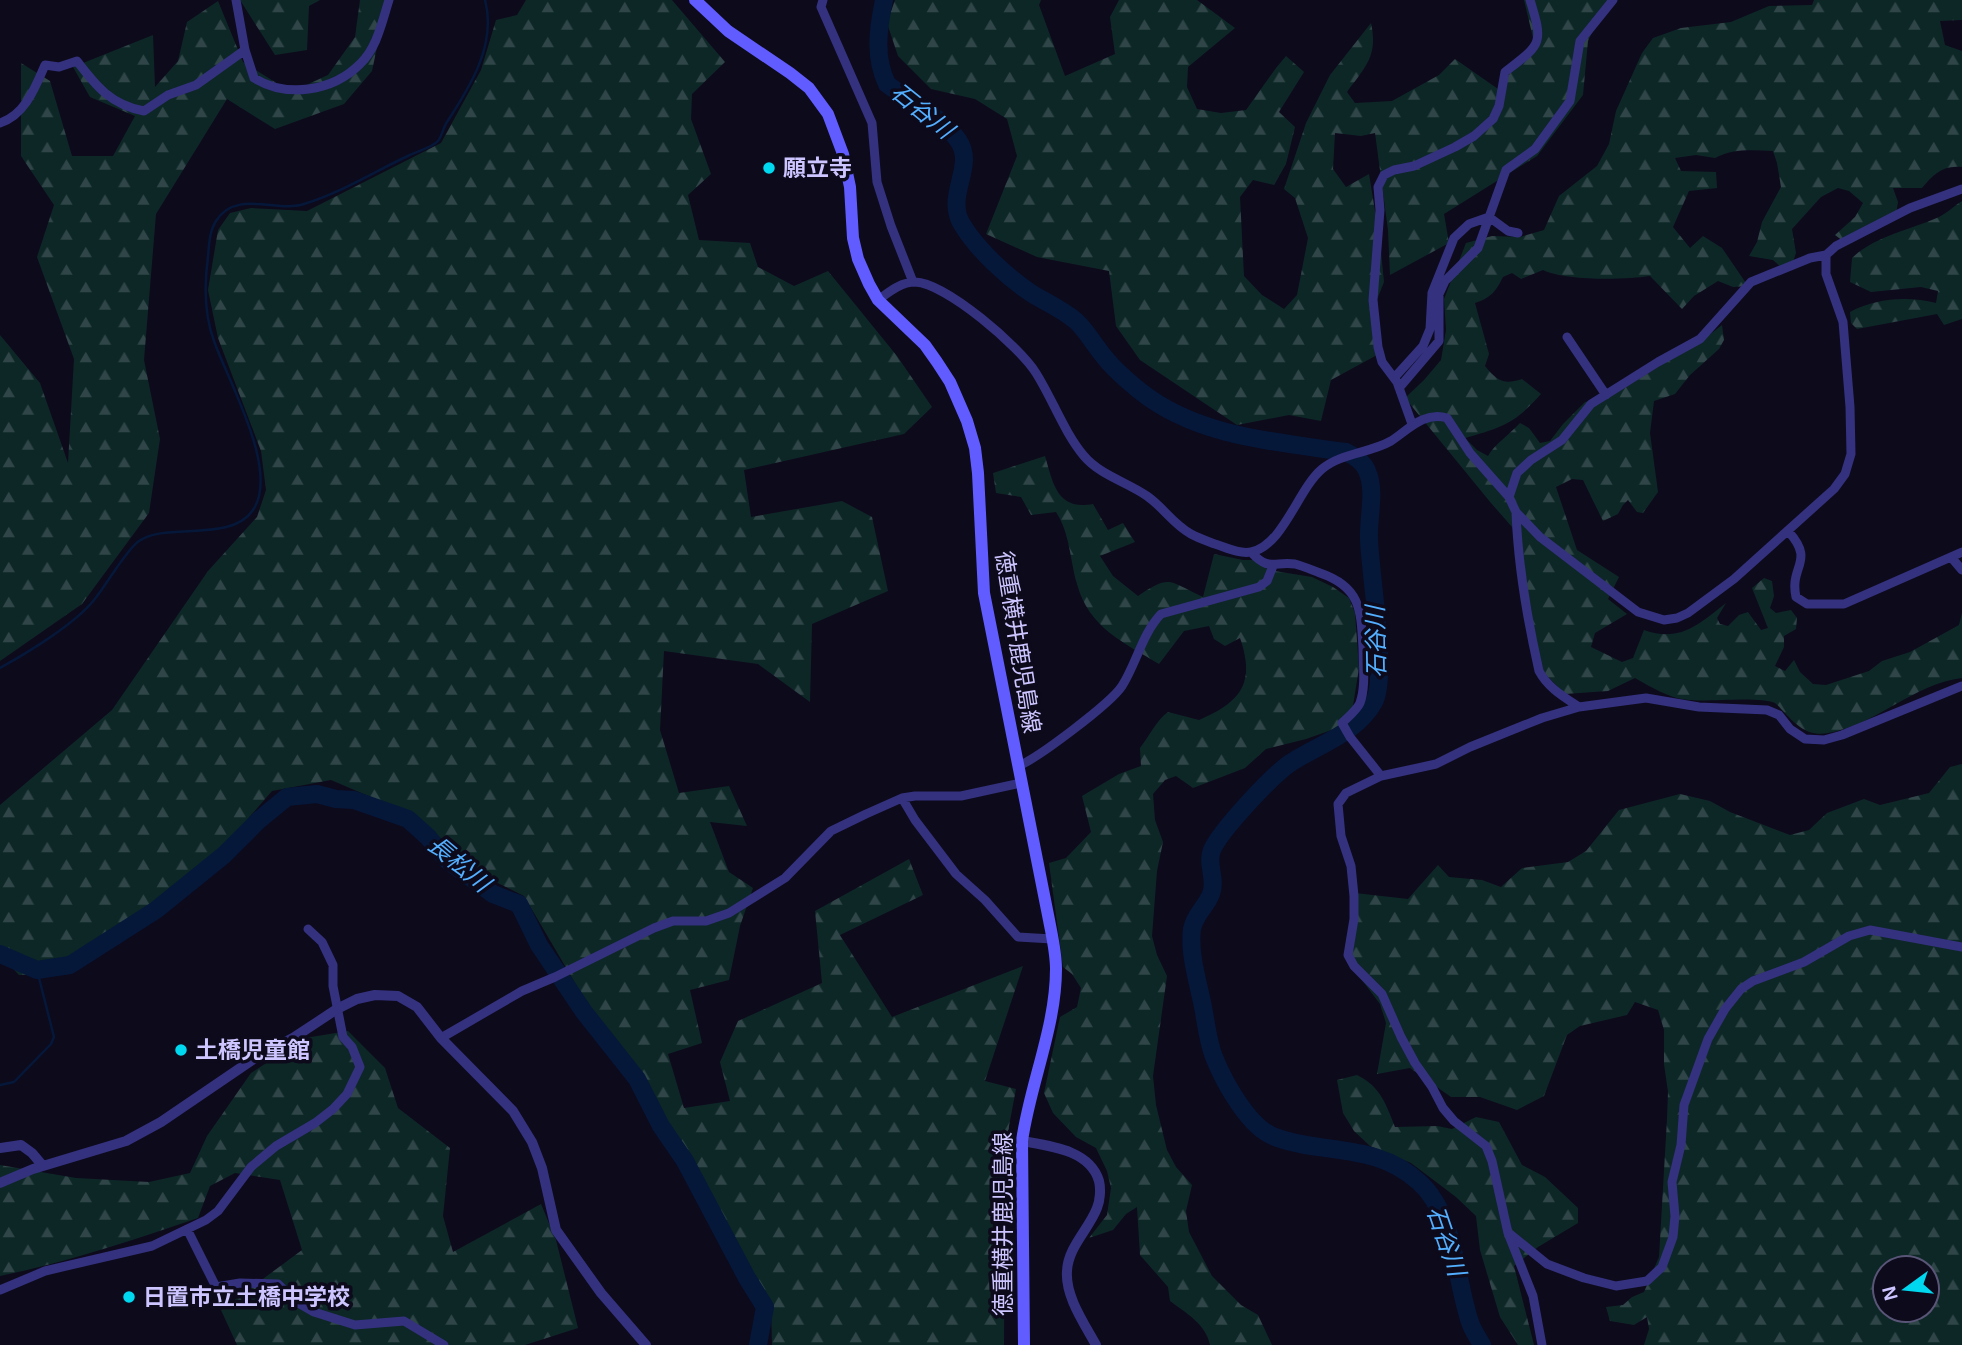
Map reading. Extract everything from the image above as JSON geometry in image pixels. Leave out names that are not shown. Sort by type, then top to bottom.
[{"type":"main road","name":"徳重横井鹿児島線","points":[[695,0],[728,31],[809,89],[828,114],[839,139],[847,170],[853,239],[858,259],[878,300],[925,345],[950,382],[967,421],[976,461],[984,593],[1056,968],[1049,1025],[1026,1111],[1022,1141],[1024,1345]]},
{"type":"street","points":[[236,0],[245,50],[254,78],[267,86],[292,91],[323,86],[361,64],[377,38],[389,0]]},
{"type":"street","points":[[823,0],[821,7],[872,123],[877,182],[913,282]]},
{"type":"street","points":[[1412,424],[1399,388],[1382,362],[1378,347],[1373,300],[1380,210],[1378,187],[1384,175],[1414,166],[1455,147],[1474,136],[1493,119],[1499,106],[1505,72],[1538,43],[1539,28],[1530,0]]},
{"type":"street","points":[[1399,388],[1438,341],[1439,294],[1445,281],[1478,248],[1506,170],[1535,149],[1570,101],[1580,41],[1613,0]]},
{"type":"street","points":[[0,123],[12,119],[32,95],[45,65],[59,68],[77,61],[96,85],[125,108],[144,111],[168,94],[196,85],[245,50]]},
{"type":"street","points":[[1509,497],[1517,472],[1562,440],[1591,404],[1700,339],[1751,282],[1810,258],[1826,255],[1836,246],[1910,208],[1962,189]]},
{"type":"street","points":[[1394,378],[1423,346],[1430,329],[1432,293],[1454,238],[1469,224],[1489,217]]},
{"type":"street","points":[[1489,217],[1508,231],[1518,233]]},
{"type":"street","points":[[878,300],[894,289],[913,282],[929,284],[948,296],[1001,334],[1021,353],[1035,372],[1084,457],[1149,497],[1191,534],[1236,551],[1251,552],[1262,547],[1277,533],[1311,479],[1324,467],[1341,458],[1375,449],[1412,424],[1428,418],[1447,418],[1470,453],[1509,497],[1516,512],[1540,537],[1638,612],[1664,620],[1677,618],[1688,612],[1734,579],[1834,489],[1845,474],[1851,454],[1843,322],[1826,274],[1826,255]]},
{"type":"street","points":[[1567,337],[1606,395]]},
{"type":"street","points":[[1516,512],[1517,550],[1525,607],[1539,671],[1543,679],[1556,691],[1579,707]]},
{"type":"street","points":[[1788,531],[1799,543],[1802,556],[1794,586],[1796,597],[1807,604],[1844,604],[1962,552]]},
{"type":"street","points":[[1251,552],[1257,559],[1273,566],[1294,564],[1344,583],[1356,601],[1364,680],[1359,704],[1342,723],[1381,776]]},
{"type":"street","points":[[1951,556],[1962,570]]},
{"type":"street","points":[[1018,766],[1030,762],[1121,688],[1150,625],[1161,614],[1259,587],[1267,581],[1273,566]]},
{"type":"street","points":[[1542,1345],[1533,1296],[1508,1233],[1492,1161],[1486,1146],[1454,1121],[1443,1108],[1433,1087],[1406,1046],[1382,994],[1354,966],[1348,955],[1354,919],[1353,886],[1351,866],[1341,836],[1338,804],[1346,793],[1381,776],[1436,764],[1518,727],[1579,707],[1646,698],[1699,707],[1767,710],[1779,715],[1790,729],[1805,739],[1824,740],[1962,686]]},
{"type":"street","points":[[440,1038],[522,991],[654,928],[673,921],[706,921],[729,913],[785,878],[831,831],[902,798],[961,796],[1021,783]]},
{"type":"street","points":[[902,798],[915,820],[956,874],[985,900],[1018,937],[1052,939]]},
{"type":"street","points":[[0,1290],[45,1271],[152,1246],[206,1220],[218,1211],[251,1167],[276,1146],[315,1123],[347,1094],[360,1067],[352,1047],[343,1037],[333,986],[333,965],[322,942],[308,929]]},
{"type":"street","points":[[1508,1233],[1547,1264],[1584,1278],[1616,1286],[1647,1281],[1662,1267],[1673,1237],[1675,1216],[1672,1182],[1681,1144],[1684,1104],[1708,1040],[1725,1009],[1741,989],[1753,981],[1804,962],[1849,936],[1870,930],[1962,947]]},
{"type":"street","points":[[0,1183],[43,1166],[126,1141],[161,1122],[258,1056],[293,1038],[337,1009],[357,999],[375,995],[398,996],[417,1007],[440,1038],[513,1111],[532,1142],[542,1168],[556,1230],[642,1344]]},
{"type":"street","points":[[1022,1141],[1052,1146],[1076,1155],[1088,1162],[1096,1172],[1100,1187],[1098,1206],[1082,1232],[1066,1268],[1068,1289],[1096,1345]]},
{"type":"street","points":[[0,1147],[20,1145],[32,1153],[43,1166]]},
{"type":"street","points":[[187,1229],[215,1287],[240,1283],[278,1284],[295,1301],[314,1312],[355,1325],[404,1321],[444,1345]]},
{"type":"green space","points":[[240,0],[320,0],[309,6],[307,50],[275,55]]},
{"type":"green space","points":[[360,0],[387,0],[372,71],[344,104],[275,129],[227,99],[156,214],[144,360],[160,439],[149,513],[82,604],[0,661],[0,335],[40,383],[68,463],[74,359],[37,257],[54,205],[21,156],[21,63],[50,81],[72,156],[113,156],[135,116],[90,97],[73,67],[153,35],[155,87],[178,61],[187,22],[218,1],[243,62],[291,92],[328,75],[355,37]]},
{"type":"green space","points":[[526,0],[672,0],[725,62],[692,94],[691,119],[711,174],[688,195],[699,240],[750,243],[758,267],[794,286],[828,271],[897,356],[932,407],[904,434],[744,470],[751,517],[842,501],[872,517],[888,591],[812,624],[810,702],[758,664],[664,651],[660,730],[679,793],[729,786],[747,826],[710,822],[729,872],[753,888],[740,926],[729,980],[690,990],[702,1043],[668,1054],[684,1108],[730,1101],[720,1062],[738,1021],[822,983],[815,911],[909,859],[923,895],[840,935],[892,1017],[1023,966],[985,1081],[1016,1089],[1009,1126],[1005,1188],[1004,1345],[772,1345],[771,1305],[663,1119],[585,1000],[524,896],[457,863],[413,815],[331,780],[272,791],[198,876],[63,974],[19,975],[0,955],[0,805],[112,710],[208,571],[257,517],[266,490],[261,451],[218,338],[208,290],[218,230],[230,213],[251,208],[307,211],[441,143],[481,70],[496,20],[517,15]]},
{"type":"green space","points":[[895,0],[1041,0],[1039,5],[1065,76],[1115,54],[1110,17],[1119,0],[1197,0],[1235,28],[1188,67],[1187,87],[1197,109],[1221,113],[1246,110],[1286,56],[1304,72],[1279,112],[1295,127],[1286,164],[1274,185],[1253,180],[1240,197],[1244,276],[1262,295],[1284,309],[1297,295],[1308,238],[1295,198],[1284,189],[1306,123],[1330,75],[1371,23],[1373,44],[1369,60],[1347,92],[1355,103],[1392,101],[1439,75],[1455,59],[1498,89],[1534,42],[1524,0],[1608,0],[1588,41],[1583,95],[1537,156],[1444,214],[1449,243],[1390,275],[1388,230],[1375,133],[1361,136],[1335,133],[1333,169],[1346,187],[1369,174],[1384,282],[1376,302],[1377,355],[1331,380],[1321,421],[1289,415],[1237,425],[1140,360],[1116,326],[1109,271],[1037,257],[986,234],[1017,156],[1007,119],[975,99],[931,89],[898,56],[887,23]]},
{"type":"green space","points":[[1814,0],[1962,0],[1962,20],[1940,21],[1945,45],[1962,51],[1962,167],[1949,167],[1939,172],[1922,188],[1893,188],[1898,202],[1896,214],[1843,241],[1835,235],[1855,217],[1863,203],[1849,191],[1838,188],[1821,197],[1792,229],[1796,253],[1792,265],[1784,270],[1773,260],[1749,256],[1757,242],[1762,222],[1781,187],[1773,151],[1736,151],[1715,158],[1696,155],[1675,158],[1681,171],[1716,172],[1717,188],[1689,191],[1673,227],[1690,248],[1703,236],[1722,248],[1748,286],[1733,287],[1718,281],[1694,296],[1682,309],[1650,276],[1580,278],[1543,270],[1521,279],[1512,273],[1503,277],[1492,293],[1475,303],[1489,354],[1485,366],[1501,380],[1510,382],[1522,379],[1541,394],[1507,423],[1465,438],[1488,456],[1520,423],[1529,428],[1540,443],[1550,441],[1585,402],[1607,398],[1704,339],[1722,325],[1724,340],[1719,349],[1690,375],[1675,394],[1654,401],[1650,433],[1658,492],[1643,513],[1637,512],[1628,500],[1618,514],[1603,521],[1583,480],[1572,479],[1556,487],[1577,550],[1619,577],[1608,599],[1627,614],[1595,633],[1591,647],[1622,662],[1633,658],[1644,630],[1679,633],[1698,624],[1726,603],[1717,618],[1720,624],[1728,626],[1739,615],[1748,612],[1761,630],[1768,628],[1752,588],[1764,578],[1772,581],[1774,596],[1770,608],[1776,613],[1791,610],[1797,618],[1796,629],[1784,636],[1784,647],[1775,666],[1785,671],[1794,660],[1800,672],[1813,684],[1826,685],[1869,671],[1882,661],[1910,652],[1959,625],[1962,613],[1962,678],[1927,688],[1846,729],[1821,734],[1803,729],[1775,703],[1758,700],[1681,699],[1635,678],[1608,691],[1565,694],[1544,673],[1532,647],[1520,536],[1405,398],[1441,360],[1446,330],[1444,299],[1466,243],[1492,236],[1520,237],[1544,230],[1559,196],[1597,166],[1609,144],[1616,111],[1642,53],[1653,38],[1681,28],[1731,22],[1769,6],[1812,5]]},
{"type":"green space","points":[[1962,201],[1962,319],[1944,325],[1937,314],[1857,329],[1851,323],[1850,312],[1860,307],[1892,300],[1914,299],[1936,303],[1938,291],[1921,287],[1871,292],[1850,282],[1852,258],[1871,244],[1939,217]]},
{"type":"green space","points":[[1045,456],[1054,485],[1064,499],[1081,505],[1093,504],[1108,530],[1123,523],[1135,542],[1100,556],[1113,576],[1138,596],[1157,585],[1170,582],[1203,597],[1214,554],[1243,560],[1259,560],[1268,570],[1312,577],[1349,598],[1355,613],[1359,668],[1352,712],[1340,727],[1266,749],[1245,768],[1193,788],[1176,776],[1165,780],[1153,794],[1155,820],[1163,842],[1157,871],[1152,936],[1167,976],[1153,1076],[1156,1105],[1167,1150],[1176,1167],[1192,1185],[1186,1211],[1189,1232],[1212,1276],[1241,1305],[1258,1315],[1272,1345],[1210,1345],[1200,1325],[1170,1301],[1168,1287],[1140,1255],[1137,1207],[1126,1214],[1113,1230],[1089,1238],[1107,1215],[1111,1188],[1107,1171],[1096,1148],[1076,1137],[1053,1113],[1044,1093],[1060,1017],[1077,1007],[1081,988],[1072,974],[1063,967],[1049,863],[1066,858],[1091,832],[1082,796],[1119,774],[1141,766],[1140,748],[1168,712],[1199,720],[1225,706],[1241,690],[1246,668],[1240,638],[1225,646],[1214,639],[1209,626],[1184,631],[1159,664],[1120,641],[1099,623],[1082,599],[1067,538],[1056,512],[1031,515],[1021,497],[996,493],[993,473]]},
{"type":"green space","points":[[1962,764],[1962,1345],[1644,1345],[1649,1329],[1647,1317],[1634,1325],[1610,1321],[1606,1307],[1623,1305],[1644,1292],[1659,1257],[1668,1092],[1664,1064],[1664,1030],[1658,1010],[1635,1002],[1627,1015],[1580,1026],[1567,1035],[1544,1096],[1517,1110],[1480,1097],[1451,1097],[1410,1068],[1377,1074],[1386,1023],[1380,1004],[1358,975],[1352,956],[1355,893],[1408,899],[1438,865],[1449,877],[1482,880],[1501,887],[1522,868],[1568,862],[1586,851],[1619,810],[1680,794],[1710,801],[1730,812],[1790,835],[1809,830],[1827,813],[1864,799],[1880,805],[1929,793],[1950,767]]},
{"type":"green space","points":[[348,1031],[385,1068],[398,1108],[450,1148],[443,1216],[453,1252],[541,1204],[556,1240],[578,1328],[525,1345],[237,1345],[221,1310],[302,1250],[280,1180],[235,1173],[210,1186],[198,1218],[75,1257],[0,1276],[0,1165],[76,1178],[149,1182],[190,1173],[207,1136],[251,1073],[305,1038]]},
{"type":"green space","points":[[1357,1075],[1377,1090],[1395,1127],[1437,1126],[1452,1129],[1476,1117],[1499,1122],[1522,1165],[1545,1177],[1578,1208],[1578,1223],[1538,1247],[1514,1266],[1534,1345],[1518,1345],[1500,1317],[1480,1250],[1476,1216],[1411,1163],[1370,1146],[1354,1131],[1343,1113],[1337,1080]]},
{"type":"waterway","points":[[0,668],[50,637],[86,609],[139,541],[165,533],[230,526],[243,520],[253,510],[260,493],[256,450],[240,402],[214,341],[207,310],[207,268],[214,225],[224,211],[234,206],[293,206],[318,199],[436,143],[479,64],[487,33],[485,0]]},
{"type":"waterway","name":"石谷川","points":[[884,0],[878,43],[880,64],[887,84],[934,116],[958,140],[964,161],[956,204],[958,215],[969,235],[1003,271],[1022,287],[1076,321],[1118,372],[1162,406],[1187,419],[1238,435],[1346,452],[1366,468],[1371,487],[1369,539],[1379,648],[1378,689],[1374,702],[1367,713],[1348,730],[1284,768],[1248,803],[1217,841],[1210,855],[1213,888],[1192,929],[1193,956],[1212,1050],[1218,1067],[1238,1103],[1256,1124],[1275,1137],[1367,1155],[1402,1169],[1419,1182],[1431,1196],[1447,1230],[1471,1325],[1482,1345]]},
{"type":"waterway","name":"長松川","points":[[0,954],[37,970],[70,965],[156,910],[224,855],[287,797],[317,794],[354,800],[408,819],[447,860],[493,894],[519,904],[539,945],[584,1012],[637,1079],[765,1307],[758,1345]]},
{"type":"waterway","points":[[0,1085],[14,1082],[51,1044],[54,1037],[37,970]]},
{"type":"place","name":"願立寺","points":[[769,168]]},
{"type":"place","name":"土橋児童館","points":[[181,1050]]},
{"type":"place","name":"日置市立土橋中学校","points":[[129,1297]]}]
